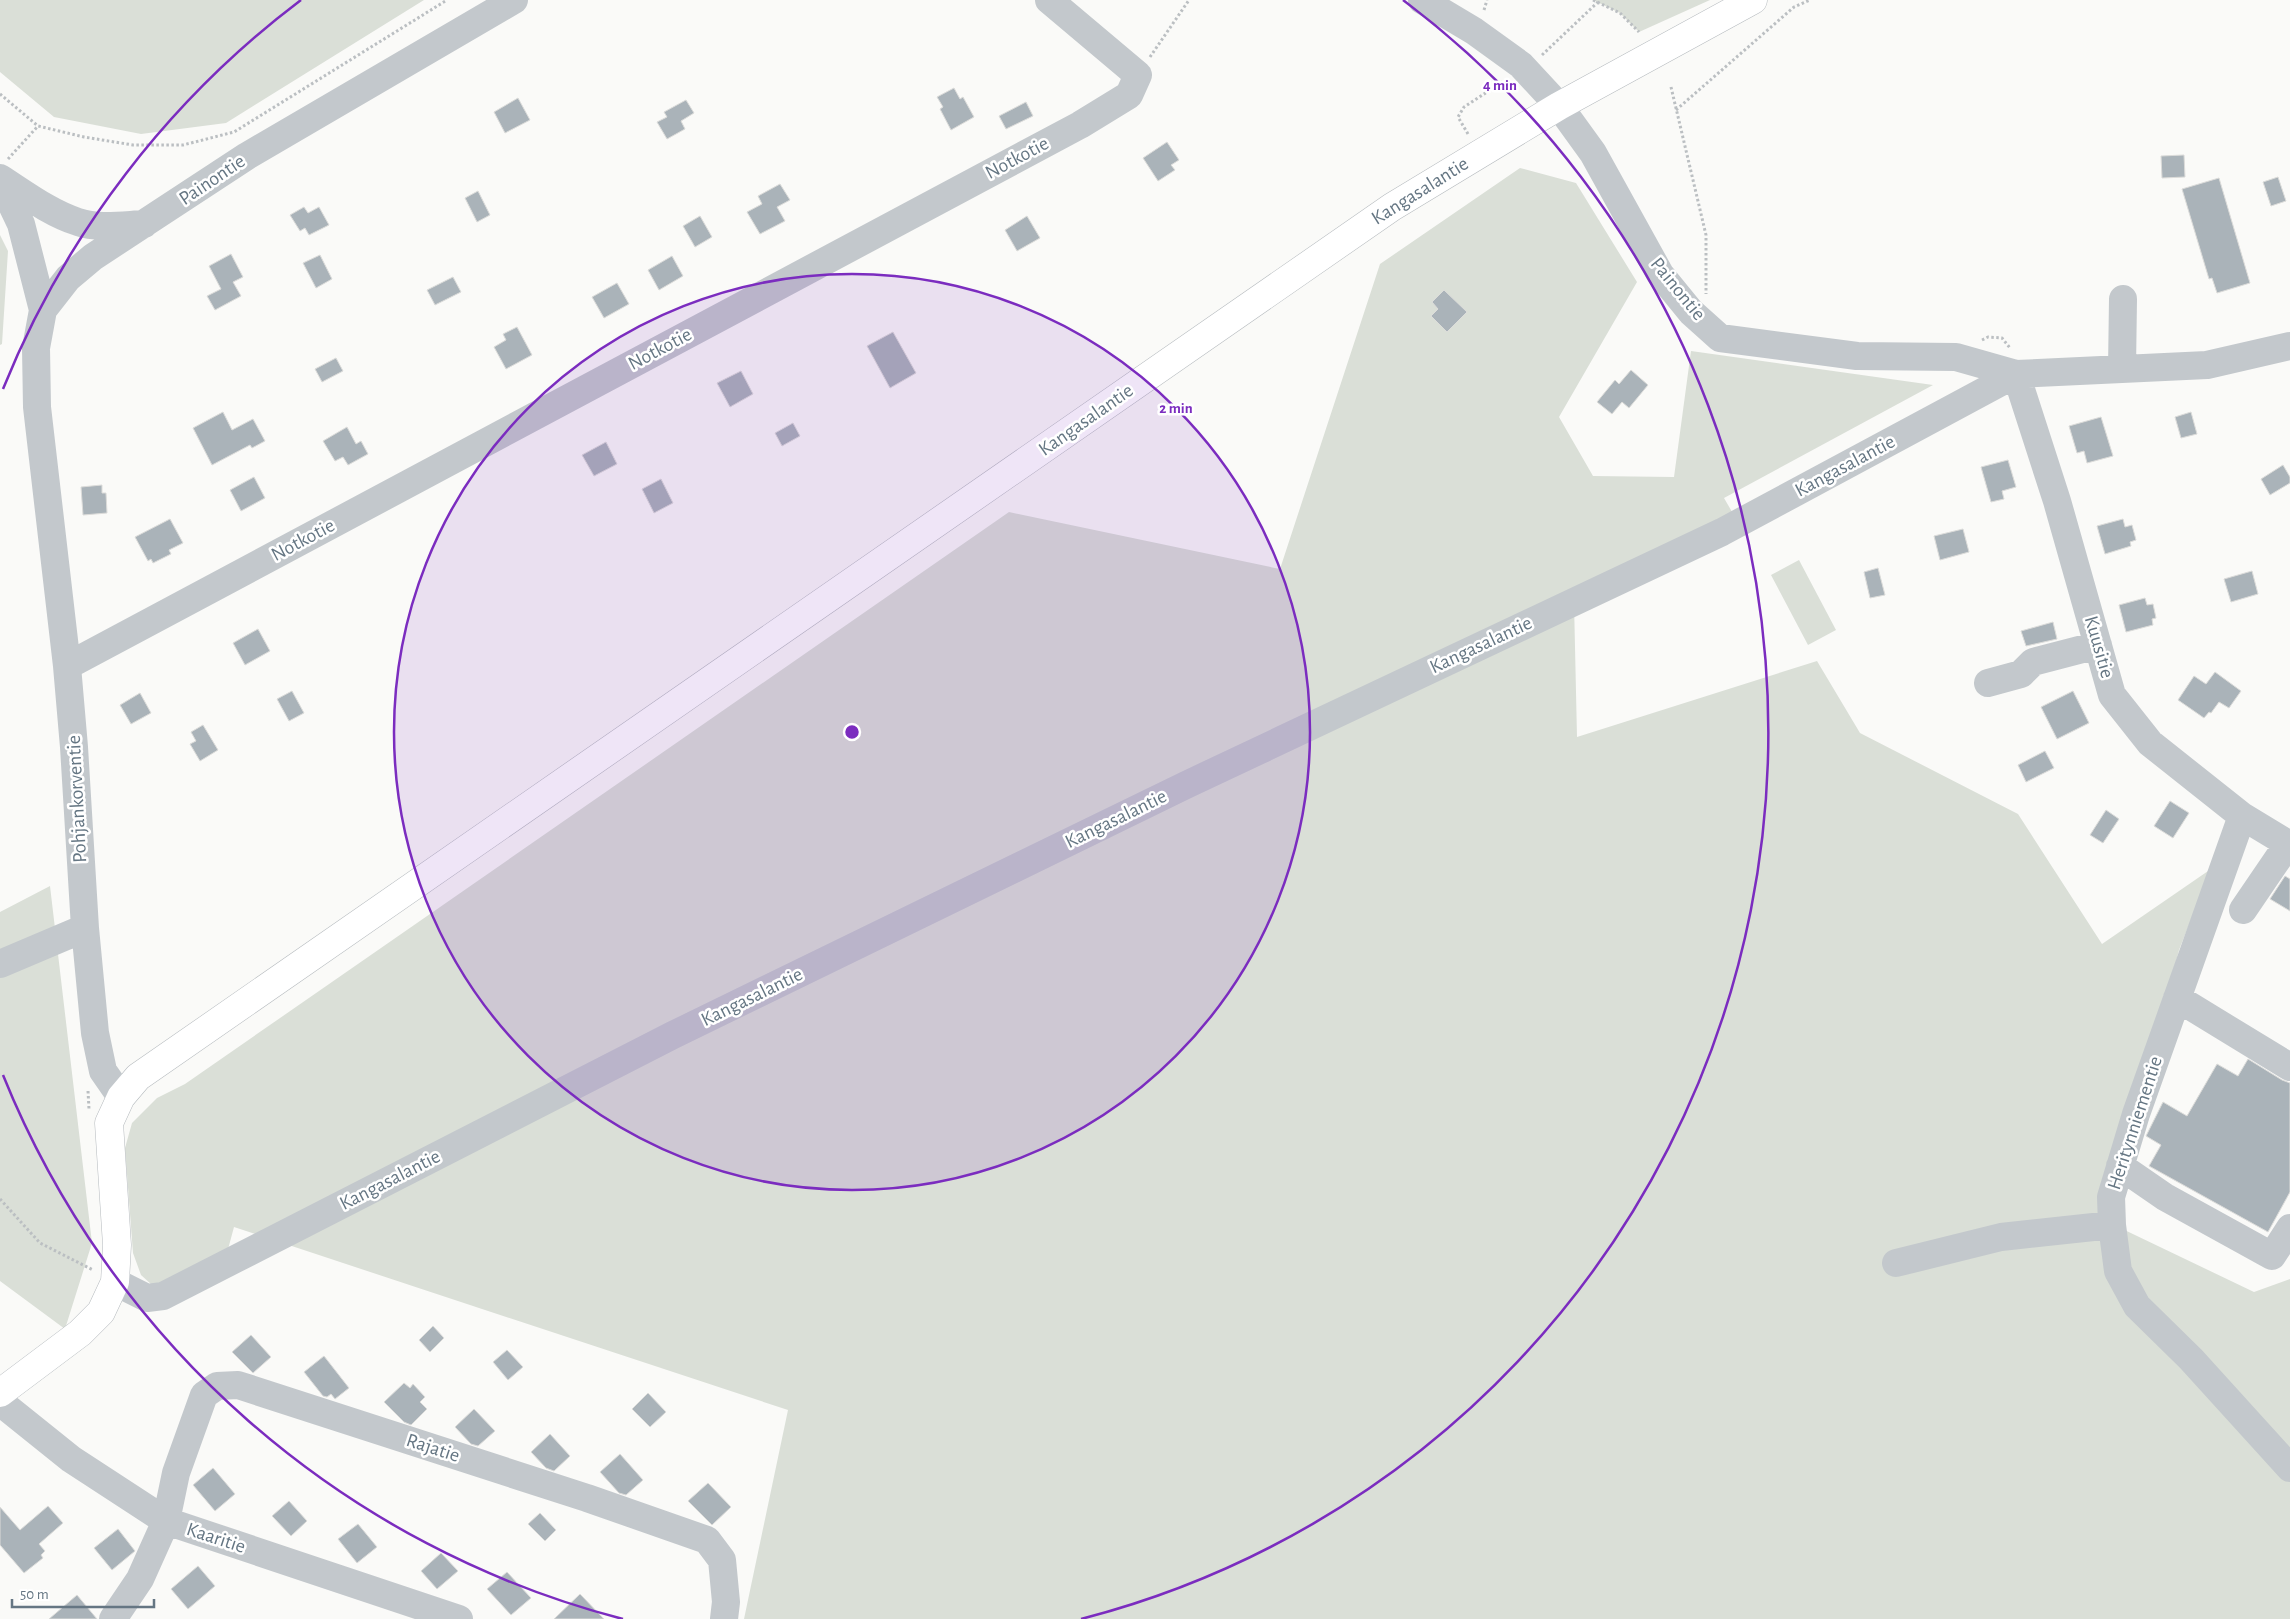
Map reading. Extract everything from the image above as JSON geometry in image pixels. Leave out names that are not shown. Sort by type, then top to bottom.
[{"type":"main road","name":"Kangasalantie","points":[[121,1097],[138,1077],[168,1054],[300,966],[1383,213],[1559,106],[1753,0]]},
{"type":"main road","points":[[0,1393],[80,1333],[101,1312],[115,1282],[117,1245],[109,1123],[121,1097]]},
{"type":"street","name":"Painontie","points":[[43,310],[68,278],[93,257],[247,156],[514,0]]},
{"type":"street","points":[[1049,0],[1138,75]]},
{"type":"street","name":"Painontie","points":[[1422,0],[1474,31],[1521,65],[1559,106],[1593,153],[1660,274],[1691,312],[1720,338],[1857,356],[1956,357],[2016,374]]},
{"type":"street","name":"Notkotie","points":[[67,666],[1080,125],[1128,95],[1138,75]]},
{"type":"street","points":[[2,173],[42,205],[79,223],[107,226],[145,224]]},
{"type":"street","points":[[2,173],[21,224],[43,310]]},
{"type":"street","points":[[2122,369],[2123,299]]},
{"type":"street","name":"Pohjankorventie","points":[[43,310],[36,348],[37,407],[67,666],[85,928],[95,1033],[103,1071],[121,1097]]},
{"type":"street","name":"Kangasalantie","points":[[115,1282],[147,1298],[163,1296],[682,1031],[1177,789],[1722,532],[2016,374],[2207,365],[2290,346]]},
{"type":"street","name":"Kuusitie","points":[[2016,374],[2057,500],[2112,695],[2150,743],[2242,816],[2289,844]]},
{"type":"street","points":[[1988,683],[2021,674],[2033,662],[2098,645]]},
{"type":"street","name":"Heritynniementie","points":[[2242,816],[2136,1114],[2111,1197],[2112,1225],[2118,1271],[2137,1306],[2197,1366],[2290,1468]]},
{"type":"street","points":[[2243,910],[2289,844]]},
{"type":"street","points":[[0,964],[85,928]]},
{"type":"street","points":[[2177,998],[2290,1067]]},
{"type":"street","points":[[2120,1166],[2165,1197],[2272,1256],[2290,1228]]},
{"type":"street","points":[[1896,1264],[2001,1236],[2112,1225]]},
{"type":"street","name":"Rajatie","points":[[113,1619],[140,1578],[166,1521],[176,1473],[204,1395],[217,1386],[238,1385],[587,1498],[708,1540],[722,1560],[726,1602],[724,1619]]},
{"type":"street","name":"Kaaritie","points":[[0,1402],[71,1459],[166,1521],[400,1610],[459,1619]]},
{"type":"path","points":[[0,94],[38,126],[84,137],[133,144],[183,145],[234,132],[447,0]]},
{"type":"path","points":[[1138,75],[1189,0]]},
{"type":"path","points":[[1482,13],[1487,0]]},
{"type":"path","points":[[1593,0],[1620,14],[1639,32]]},
{"type":"path","points":[[1676,110],[1794,7],[1810,0]]},
{"type":"path","points":[[1671,88],[1706,235],[1707,293],[1691,312]]},
{"type":"path","points":[[2,173],[38,126]]},
{"type":"path","points":[[0,1199],[40,1243],[115,1282]]},
{"type":"shaded area","points":[[0,0],[424,0],[226,123],[141,134],[54,117],[0,72]]},
{"type":"shaded area","points":[[1593,0],[1710,0],[1639,32],[1620,13]]},
{"type":"shaded area","points":[[1520,168],[1576,183],[1637,282],[1559,417],[1593,476],[1674,477],[1691,351],[1933,385],[1724,498],[1735,517],[1574,602],[1577,737],[1817,661],[1860,733],[2018,814],[2102,944],[2211,869],[2179,950],[2136,1114],[2112,1224],[2254,1292],[2290,1279],[2290,1619],[744,1619],[788,1410],[234,1227],[227,1253],[168,1282],[152,1285],[141,1275],[133,1253],[125,1148],[132,1123],[157,1098],[185,1084],[1009,512],[1280,569],[1380,264]]},
{"type":"shaded area","points":[[0,235],[8,251],[2,344],[0,345]]},
{"type":"shaded area","points":[[1799,560],[1836,630],[1808,645],[1771,575]]},
{"type":"shaded area","points":[[50,886],[92,1243],[65,1329],[0,1281],[0,912]]},
{"type":"building","points":[[954,88],[960,99],[963,97],[974,117],[951,130],[940,109],[943,107],[937,97]]},
{"type":"building","points":[[518,98],[530,120],[505,133],[494,112]]},
{"type":"building","points":[[686,100],[694,113],[681,121],[685,129],[667,139],[657,122],[667,117],[664,112]]},
{"type":"building","points":[[1026,102],[1033,116],[1006,129],[999,116]]},
{"type":"building","points":[[1167,142],[1179,160],[1171,165],[1175,170],[1158,181],[1143,158]]},
{"type":"building","points":[[2184,155],[2185,177],[2162,178],[2161,156]]},
{"type":"building","points":[[2278,177],[2286,201],[2271,206],[2263,182]]},
{"type":"building","points":[[2219,178],[2250,283],[2217,293],[2212,278],[2209,279],[2182,189]]},
{"type":"building","points":[[780,184],[790,200],[777,207],[785,221],[760,234],[747,212],[762,204],[758,196]]},
{"type":"building","points":[[478,191],[490,215],[477,222],[465,198]]},
{"type":"building","points":[[304,207],[308,213],[319,207],[329,225],[309,235],[305,228],[300,231],[290,215]]},
{"type":"building","points":[[700,216],[712,237],[695,247],[683,226]]},
{"type":"building","points":[[1027,216],[1040,238],[1017,251],[1005,230]]},
{"type":"building","points":[[231,254],[243,277],[233,282],[241,296],[215,310],[207,296],[221,289],[209,266]]},
{"type":"building","points":[[320,255],[332,279],[316,288],[303,263]]},
{"type":"building","points":[[672,256],[683,276],[659,290],[648,270]]},
{"type":"building","points":[[453,277],[461,292],[435,305],[427,290]]},
{"type":"building","points":[[617,283],[629,304],[604,318],[592,297]]},
{"type":"building","points":[[1444,290],[1467,312],[1447,332],[1431,316],[1438,309],[1432,302]]},
{"type":"building","points":[[517,327],[532,355],[506,369],[494,347],[506,340],[503,334]]},
{"type":"building","points":[[893,332],[916,373],[890,388],[867,346]]},
{"type":"building","points":[[336,358],[343,371],[322,382],[315,369]]},
{"type":"building","points":[[1631,370],[1648,385],[1629,408],[1622,402],[1612,414],[1597,402],[1615,380],[1619,384]]},
{"type":"building","points":[[741,371],[753,394],[730,407],[717,383]]},
{"type":"building","points":[[223,412],[232,430],[253,419],[265,441],[252,448],[250,445],[212,465],[193,428]]},
{"type":"building","points":[[2191,412],[2197,434],[2181,438],[2175,417]]},
{"type":"building","points":[[2101,417],[2113,456],[2087,463],[2084,451],[2077,453],[2069,426]]},
{"type":"building","points":[[793,423],[800,436],[782,446],[775,433]]},
{"type":"building","points":[[347,427],[356,444],[361,441],[368,454],[348,465],[343,457],[335,461],[323,441]]},
{"type":"building","points":[[606,442],[617,464],[594,476],[582,455]]},
{"type":"building","points":[[2008,460],[2016,487],[2002,491],[2004,499],[1991,502],[1981,467]]},
{"type":"building","points":[[2283,465],[2290,477],[2290,483],[2270,495],[2261,479]]},
{"type":"building","points":[[254,477],[265,498],[241,511],[230,490]]},
{"type":"building","points":[[661,479],[673,503],[654,513],[642,489]]},
{"type":"building","points":[[102,485],[102,493],[106,493],[107,513],[83,515],[81,487]]},
{"type":"building","points":[[170,519],[183,543],[169,550],[171,554],[153,563],[151,559],[148,561],[135,537]]},
{"type":"building","points":[[2123,519],[2125,527],[2132,525],[2136,540],[2130,542],[2131,546],[2105,554],[2097,526]]},
{"type":"building","points":[[1963,529],[1969,552],[1940,560],[1934,536]]},
{"type":"building","points":[[1878,568],[1885,595],[1870,598],[1864,572]]},
{"type":"building","points":[[2252,571],[2258,594],[2231,602],[2224,579]]},
{"type":"building","points":[[2145,598],[2147,605],[2153,604],[2156,618],[2152,619],[2153,625],[2126,632],[2119,605]]},
{"type":"building","points":[[2053,622],[2057,639],[2026,646],[2021,631]]},
{"type":"building","points":[[258,629],[270,651],[245,665],[233,643]]},
{"type":"building","points":[[2215,672],[2241,691],[2229,708],[2219,702],[2211,713],[2209,712],[2204,718],[2178,700],[2194,676],[2206,684]]},
{"type":"building","points":[[292,691],[304,713],[289,721],[277,699]]},
{"type":"building","points":[[2073,691],[2089,723],[2057,739],[2041,707]]},
{"type":"building","points":[[140,693],[151,713],[131,724],[120,705]]},
{"type":"building","points":[[203,725],[218,750],[200,761],[190,744],[196,741],[191,732]]},
{"type":"building","points":[[2045,751],[2054,768],[2026,782],[2018,765]]},
{"type":"building","points":[[2170,801],[2189,813],[2173,838],[2154,826]]},
{"type":"building","points":[[2106,810],[2119,819],[2103,843],[2090,835]]},
{"type":"building","points":[[2285,876],[2290,879],[2290,911],[2270,899]]},
{"type":"building","points":[[2248,1059],[2290,1083],[2290,1192],[2268,1232],[2149,1166],[2161,1145],[2146,1136],[2163,1102],[2187,1116],[2217,1064],[2238,1076]]},
{"type":"building","points":[[433,1326],[444,1338],[430,1352],[419,1340]]},
{"type":"building","points":[[251,1335],[271,1357],[253,1373],[232,1352]]},
{"type":"building","points":[[507,1350],[523,1367],[508,1380],[493,1362]]},
{"type":"building","points":[[324,1356],[349,1388],[335,1399],[331,1394],[327,1397],[323,1396],[304,1372]]},
{"type":"building","points":[[404,1383],[410,1388],[413,1384],[425,1397],[420,1402],[427,1409],[411,1425],[404,1422],[384,1402]]},
{"type":"building","points":[[648,1393],[666,1412],[650,1427],[632,1409]]},
{"type":"building","points":[[474,1409],[495,1431],[478,1446],[471,1444],[455,1427]]},
{"type":"building","points":[[550,1434],[570,1456],[554,1471],[546,1468],[531,1452]]},
{"type":"building","points":[[620,1454],[643,1480],[626,1495],[619,1493],[600,1472]]},
{"type":"building","points":[[213,1468],[235,1494],[215,1511],[193,1485]]},
{"type":"building","points":[[708,1483],[731,1507],[712,1525],[688,1501]]},
{"type":"building","points":[[289,1501],[307,1521],[291,1536],[272,1516]]},
{"type":"building","points":[[48,1506],[63,1523],[39,1544],[45,1551],[41,1555],[43,1558],[24,1573],[0,1545],[0,1507],[20,1530]]},
{"type":"building","points":[[540,1513],[556,1530],[545,1541],[528,1524]]},
{"type":"building","points":[[358,1524],[377,1547],[357,1563],[338,1539]]},
{"type":"building","points":[[118,1529],[135,1551],[112,1570],[94,1548]]},
{"type":"building","points":[[441,1553],[458,1571],[437,1589],[421,1571]]},
{"type":"building","points":[[198,1566],[215,1586],[188,1609],[171,1589]]},
{"type":"building","points":[[507,1572],[531,1598],[511,1615],[487,1589]]},
{"type":"building","points":[[580,1594],[604,1619],[554,1619]]},
{"type":"building","points":[[77,1595],[97,1619],[49,1619]]}]
